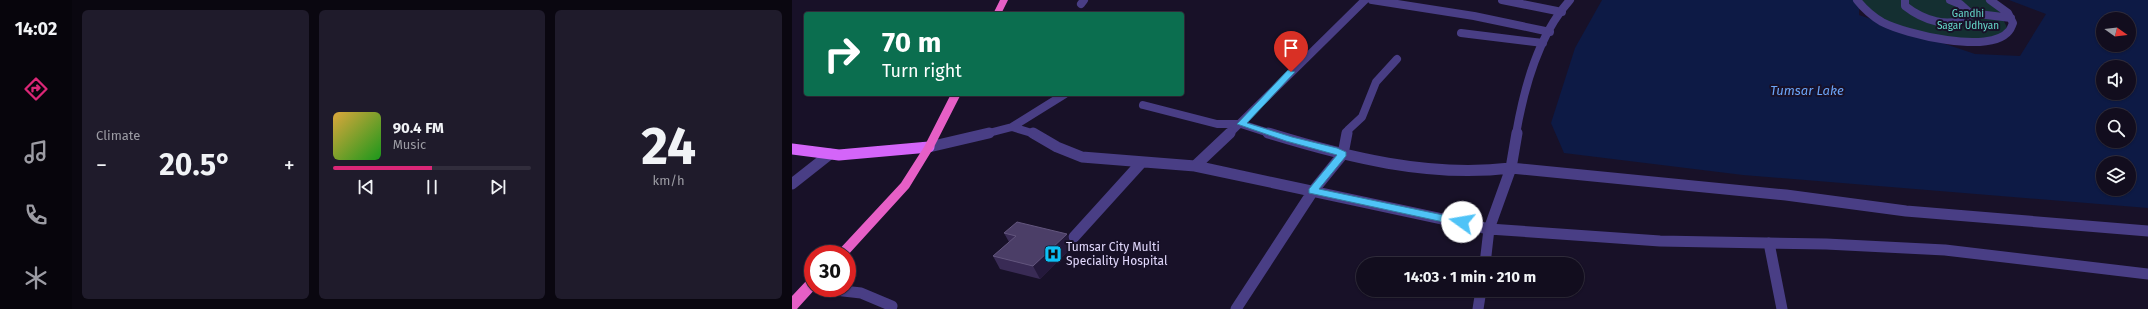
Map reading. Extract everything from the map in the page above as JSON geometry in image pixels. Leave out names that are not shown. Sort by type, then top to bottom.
[{"type":"highway","points":[[998,12],[1004,0]]},
{"type":"highway","points":[[849,245],[905,185],[929,147],[955,96]]},
{"type":"highway","points":[[792,305],[804,294]]},
{"type":"main road","points":[[792,149],[839,155],[929,147]]},
{"type":"street","points":[[1195,166],[1241,124],[1301,62],[1365,0]]},
{"type":"street","points":[[1372,0],[1474,16],[1550,32]]},
{"type":"street","points":[[1502,0],[1562,12]]},
{"type":"street","points":[[1486,257],[1489,229],[1510,168],[1527,83],[1543,43],[1570,0]]},
{"type":"street","points":[[1857,0],[1861,8],[1875,18],[1895,28],[1921,36],[1975,42],[1996,39],[2010,32],[2014,23],[2008,12],[1990,0]]},
{"type":"street","points":[[1905,0],[1905,6],[1909,10],[1938,21],[1959,22],[1966,20],[1970,13]]},
{"type":"street","points":[[1950,0],[1960,4],[1970,13],[2011,18]]},
{"type":"street","points":[[1461,33],[1543,43]]},
{"type":"street","points":[[1236,309],[1313,191],[1342,154],[1348,130],[1362,117],[1376,82],[1397,59]]},
{"type":"street","points":[[929,147],[1012,127],[1062,96]]},
{"type":"street","points":[[1143,106],[1217,124],[1241,124],[1289,140],[1334,150],[1342,154],[1419,168],[1488,172],[1510,168],[1763,193],[1906,211],[2148,231]]},
{"type":"street","points":[[1012,127],[1031,131],[1057,147],[1082,157],[1195,166],[1489,229],[1660,241],[1826,244],[1945,250],[2148,274]]},
{"type":"street","points":[[792,184],[830,154]]},
{"type":"street","points":[[1074,237],[1142,162]]},
{"type":"street","points":[[1768,243],[1782,309]]},
{"type":"street","points":[[856,292],[892,306],[891,309]]},
{"type":"street","points":[[1478,309],[1480,297]]},
{"type":"green space","name":"Gandhi Sagar Udhyan","points":[[1857,0],[1990,0],[1995,2],[2009,32],[1996,39],[1948,40],[1895,28]]},
{"type":"water","name":"Tumsar Lake","points":[[1602,0],[1859,0],[1859,15],[1975,54],[2020,56],[2046,14],[2009,0],[2148,0],[2148,208],[1743,175],[1564,153],[1551,123],[1575,48]]},
{"type":"building","points":[[1017,222],[1067,234],[1033,266],[993,256],[1016,236],[1004,233]]},
{"type":"place","name":"Tumsar City Multi Speciality Hospital","points":[[1053,254]]},
{"type":"route","points":[[1291,72],[1241,124],[1289,140],[1334,150],[1342,154],[1313,191],[1462,222]]}]
